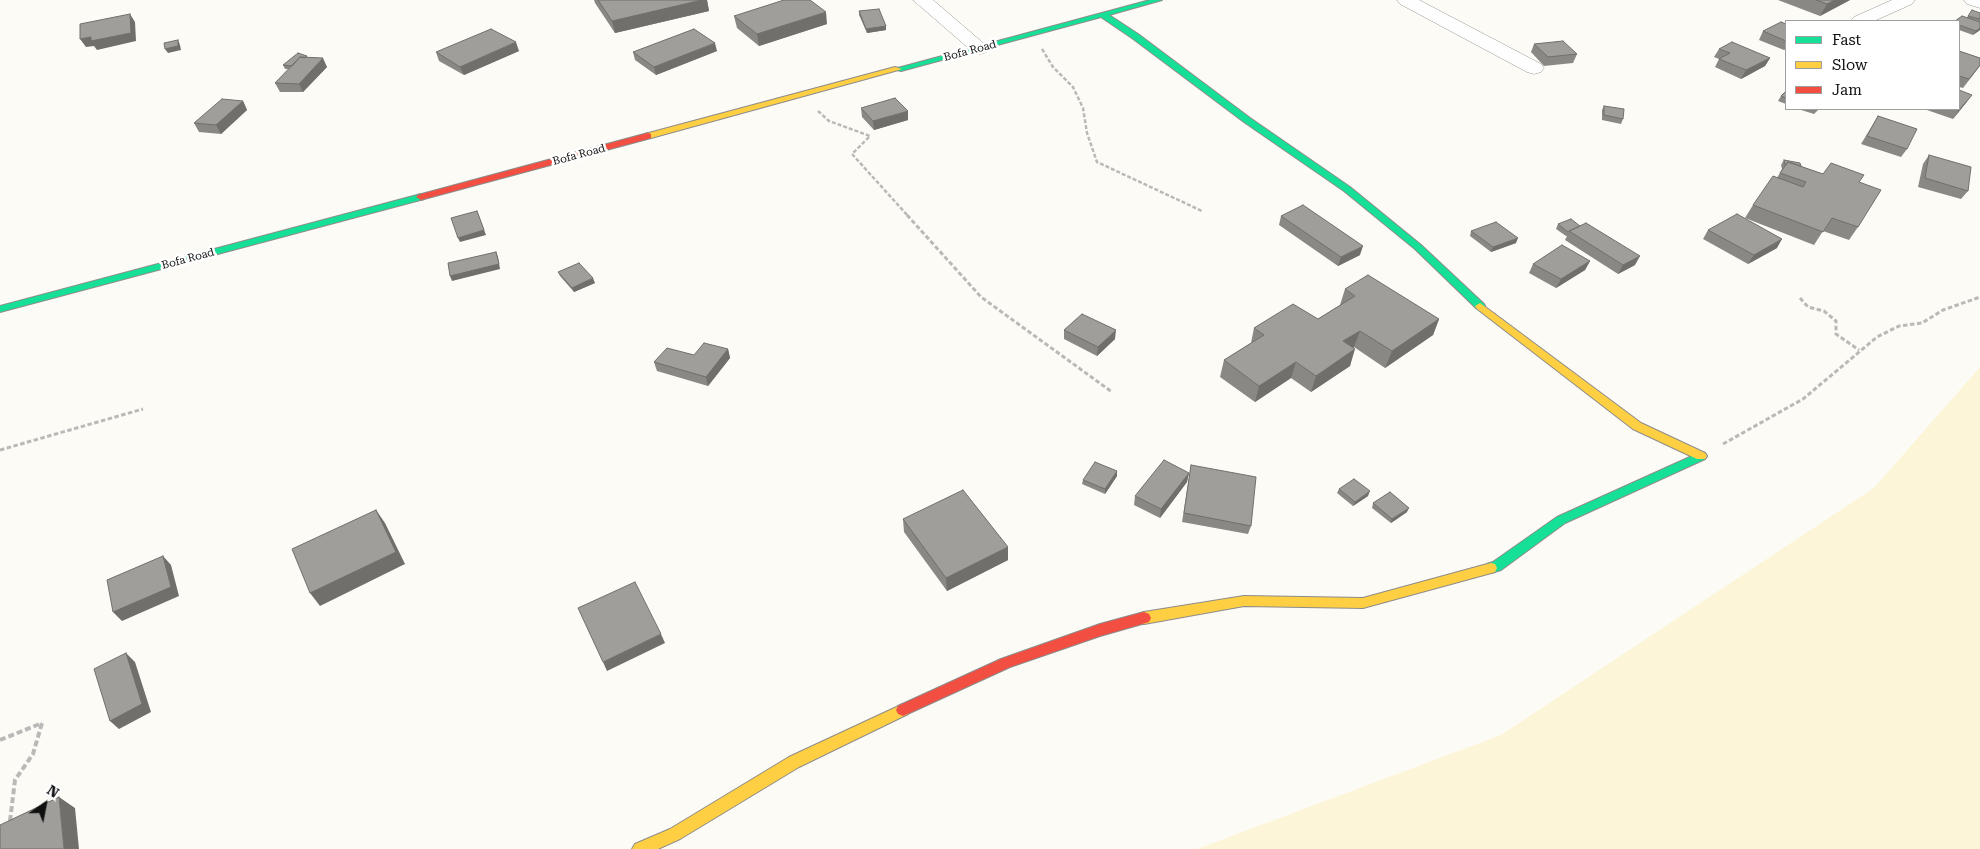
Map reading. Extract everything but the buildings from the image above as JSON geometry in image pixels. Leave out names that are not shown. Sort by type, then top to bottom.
[{"type":"street","points":[[922,0],[980,48]]},
{"type":"street","name":"Bofa Road","points":[[0,309],[1158,0]]},
{"type":"street","points":[[1406,0],[1534,68]]},
{"type":"street","points":[[1862,20],[1906,0]]},
{"type":"street","points":[[1973,0],[1980,3]]},
{"type":"street","points":[[1103,15],[1135,36],[1247,120],[1347,189],[1418,247],[1486,311],[1637,426],[1700,456]]},
{"type":"street","points":[[640,849],[676,834],[794,762],[908,707],[1006,663],[1100,630],[1152,616],[1244,601],[1363,602],[1448,581],[1497,566],[1560,520],[1700,456]]},
{"type":"path","points":[[1032,34],[1053,66],[1073,87],[1083,108],[1087,133],[1097,162],[1202,211]]},
{"type":"path","points":[[801,96],[828,121],[870,136],[852,154],[981,297],[1112,392]]},
{"type":"path","points":[[1800,298],[1808,307],[1824,311],[1836,321],[1836,334],[1858,350]]},
{"type":"path","points":[[1700,456],[1802,399],[1858,350],[1877,336],[1899,326],[1922,323],[1943,310],[1980,298]]},
{"type":"path","points":[[0,450],[143,408]]},
{"type":"path","points":[[0,740],[42,723],[33,754],[15,780],[10,821]]},
{"type":"sand","points":[[1980,367],[1980,849],[1197,849],[1501,735],[1874,488]]},
{"type":"traffic: fast","points":[[898,69],[1158,0]]},
{"type":"traffic: fast","points":[[1103,15],[1135,36],[1247,120],[1347,189],[1418,247],[1480,306]]},
{"type":"traffic: fast","points":[[0,309],[421,197]]},
{"type":"traffic: fast","points":[[1491,568],[1497,566],[1561,520],[1701,456]]},
{"type":"traffic: slow","points":[[648,136],[898,69]]},
{"type":"traffic: slow","points":[[1480,306],[1637,426],[1701,456]]},
{"type":"traffic: slow","points":[[1144,618],[1244,601],[1363,603],[1491,568]]},
{"type":"traffic: slow","points":[[640,849],[675,834],[794,762],[903,710]]},
{"type":"traffic: jam","points":[[421,197],[648,136]]},
{"type":"traffic: jam","points":[[903,710],[1006,663],[1100,630],[1144,618]]}]
